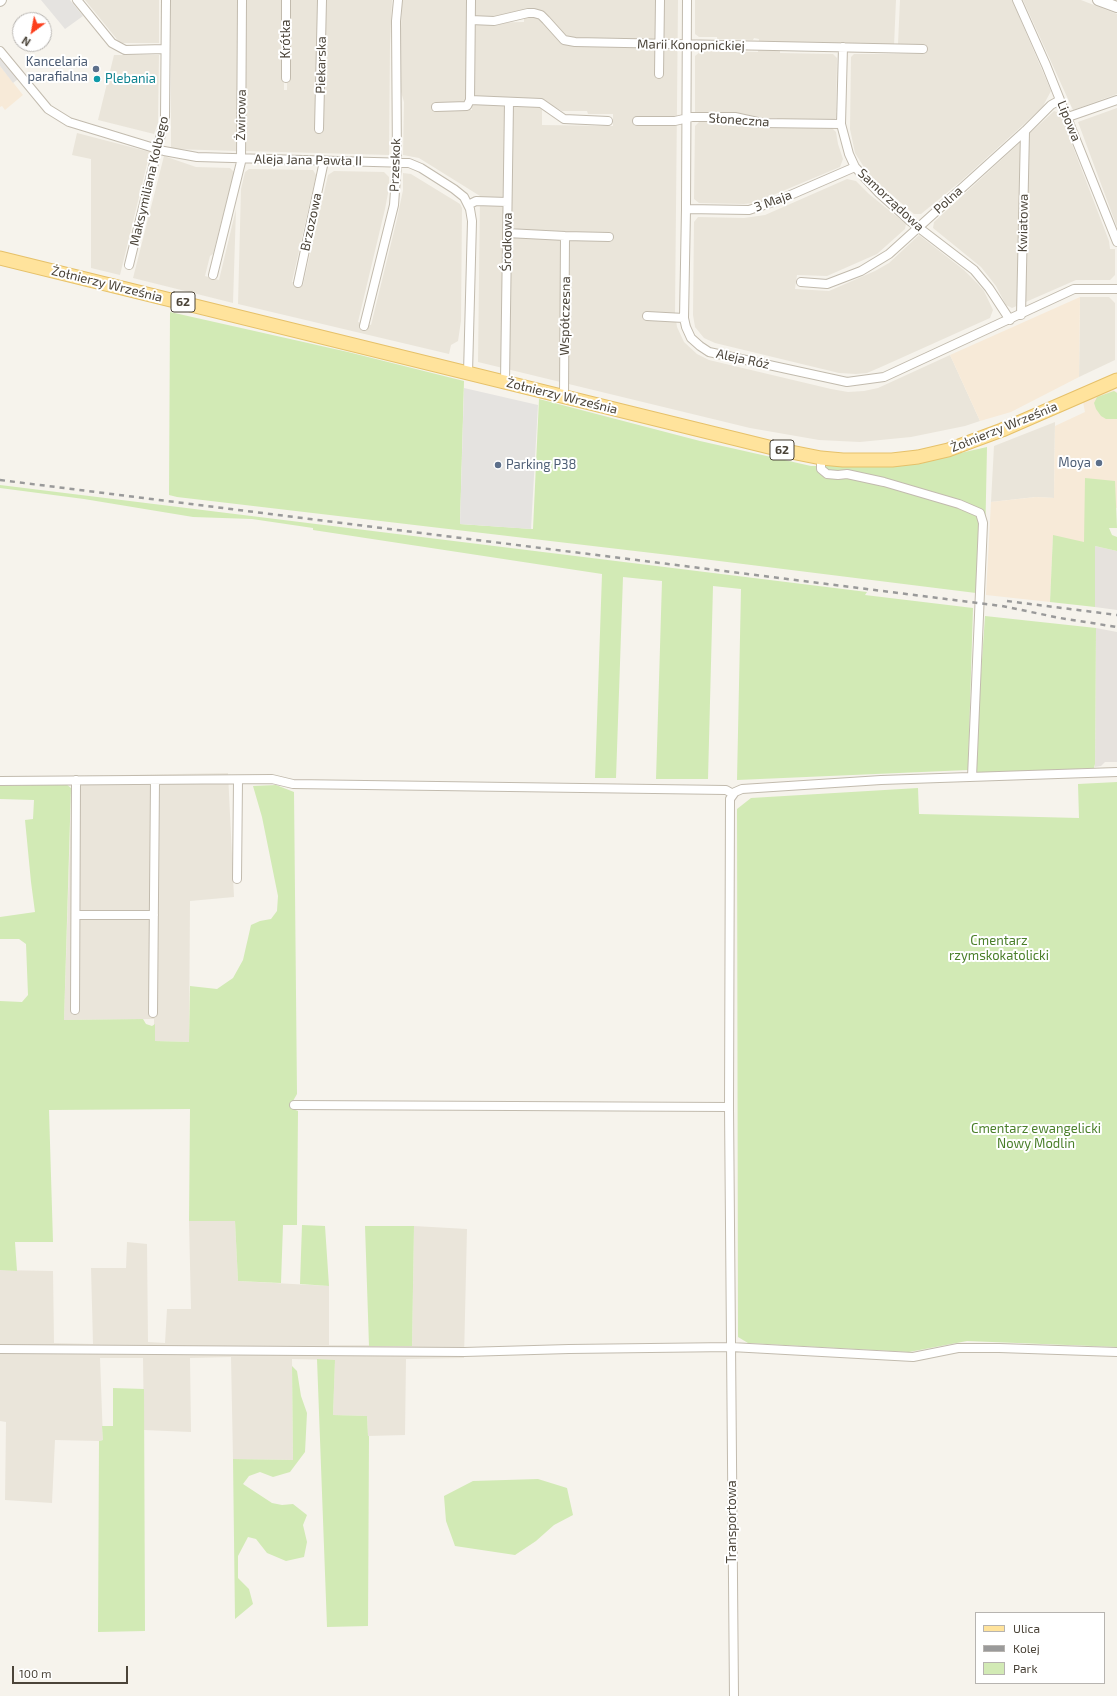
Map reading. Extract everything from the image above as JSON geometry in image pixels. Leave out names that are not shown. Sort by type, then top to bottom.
[{"type":"main road","name":"Żołnierzy Września","points":[[0,258],[773,448],[821,458],[861,461],[892,460],[918,457],[948,450],[1002,430],[1117,380]]},
{"type":"street","points":[[77,0],[112,43],[125,50],[165,49]]},
{"type":"street","name":"Maksymiliana Kolbego","points":[[129,266],[165,118],[166,0]]},
{"type":"street","name":"Żwirowa","points":[[213,275],[237,181],[241,159],[242,0]]},
{"type":"street","name":"Krótka","points":[[286,0],[286,78]]},
{"type":"street","name":"Piekarska","points":[[319,129],[322,0]]},
{"type":"street","name":"Przeskok","points":[[364,326],[394,205],[397,163],[396,29],[398,0]]},
{"type":"street","points":[[436,107],[467,106],[470,100],[471,0]]},
{"type":"street","points":[[659,74],[660,0]]},
{"type":"street","name":"Aleja Róż","points":[[687,0],[684,318],[691,338],[700,346],[710,352],[847,382],[884,377],[1021,315],[1074,289],[1117,289]]},
{"type":"street","name":"Lipowa","points":[[1017,0],[1068,117],[1117,242]]},
{"type":"street","points":[[1098,0],[1117,7]]},
{"type":"street","name":"Marii Konopnickiej","points":[[472,20],[494,21],[534,13],[546,20],[560,37],[569,42],[923,49]]},
{"type":"street","name":"Samorządowa","points":[[843,47],[841,124],[849,154],[855,167],[879,193],[918,227],[974,270],[989,288],[1010,320]]},
{"type":"street","name":"Aleja Jana Pawła II","points":[[0,51],[48,109],[69,122],[158,149],[197,158],[409,163],[421,168],[454,189],[464,197],[470,209],[472,222],[468,373]]},
{"type":"street","points":[[470,100],[541,102],[564,119],[608,121]]},
{"type":"street","name":"Polna","points":[[801,282],[827,284],[861,271],[889,254],[1051,105],[1060,100]]},
{"type":"street","points":[[1068,117],[1117,100]]},
{"type":"street","name":"Środkowa","points":[[505,381],[509,102]]},
{"type":"street","name":"Słoneczna","points":[[637,120],[675,121],[692,117],[736,117],[762,123],[841,124]]},
{"type":"street","name":"Kwiatowa","points":[[1021,315],[1024,131]]},
{"type":"street","name":"Brzozowa","points":[[298,283],[324,161]]},
{"type":"street","name":"3 Maja","points":[[686,208],[749,210],[779,200],[855,167]]},
{"type":"street","points":[[468,205],[476,201],[507,202]]},
{"type":"street","points":[[507,233],[609,237]]},
{"type":"street","name":"Współczesna","points":[[564,396],[565,236]]},
{"type":"street","points":[[647,316],[684,318]]},
{"type":"street","points":[[821,458],[821,469],[827,474],[847,474],[884,482],[959,504],[980,513],[983,523],[972,777]]},
{"type":"street","points":[[0,781],[280,780],[293,784],[726,790],[733,794],[742,789],[881,780],[1117,772]]},
{"type":"street","points":[[75,1010],[76,780]]},
{"type":"street","points":[[153,1013],[155,780]]},
{"type":"street","points":[[237,879],[238,780]]},
{"type":"street","name":"Transportowa","points":[[733,794],[729,803],[729,1107],[734,1696]]},
{"type":"street","points":[[76,915],[154,915]]},
{"type":"street","points":[[294,1105],[729,1107]]},
{"type":"street","points":[[0,1349],[464,1352],[731,1347],[913,1357],[958,1348],[1117,1352]]},
{"type":"shaded area","points":[[41,0],[70,0],[83,16],[65,29]]},
{"type":"shaded area","points":[[85,0],[159,0],[159,43],[120,43]]},
{"type":"shaded area","points":[[171,0],[241,0],[238,151],[171,149]]},
{"type":"shaded area","points":[[244,0],[284,0],[284,90],[287,90],[288,0],[392,0],[389,155],[246,151],[244,149]]},
{"type":"shaded area","points":[[402,0],[469,0],[467,102],[460,109],[472,110],[472,105],[474,104],[542,105],[542,125],[613,126],[613,114],[588,114],[587,111],[562,111],[542,100],[474,99],[474,26],[477,23],[524,22],[524,19],[480,18],[473,15],[473,0],[678,0],[675,313],[677,327],[684,342],[697,354],[709,360],[848,392],[878,388],[950,355],[980,421],[965,426],[911,437],[860,442],[819,440],[750,428],[478,362],[480,196],[419,158],[403,155],[404,102],[399,85]]},
{"type":"shaded area","points":[[695,0],[896,0],[894,46],[780,48],[780,53],[833,54],[837,58],[836,118],[834,120],[777,120],[777,118],[756,118],[736,113],[695,112],[695,56],[701,51],[758,52],[759,39],[717,39],[717,37],[699,37],[695,34]]},
{"type":"shaded area","points":[[900,0],[1012,0],[1051,91],[1043,106],[1023,125],[960,182],[921,214],[914,214],[869,175],[855,153],[850,129],[851,57],[854,54],[924,54],[924,49],[901,50],[898,44]]},
{"type":"shaded area","points":[[1023,0],[1081,0],[1117,14],[1117,94],[1073,110]]},
{"type":"shaded area","points":[[114,55],[159,55],[158,123],[154,134],[98,120]]},
{"type":"shaded area","points":[[0,57],[18,79],[13,83],[0,66]]},
{"type":"shaded area","points":[[0,66],[23,95],[5,110],[2,106],[0,107]]},
{"type":"shaded area","points":[[1117,108],[1117,227],[1078,122]]},
{"type":"shaded area","points":[[1054,111],[1060,113],[1109,241],[1110,249],[1115,249],[1115,275],[1110,280],[1076,280],[1012,308],[1006,305],[996,286],[981,267],[933,228],[934,222]]},
{"type":"shaded area","points":[[699,122],[736,122],[756,127],[831,127],[836,132],[843,159],[840,167],[754,203],[699,203],[694,199],[695,126]]},
{"type":"shaded area","points":[[77,133],[150,152],[120,275],[91,268],[91,159],[72,155]]},
{"type":"shaded area","points":[[164,156],[196,167],[230,168],[234,172],[213,254],[210,256],[205,276],[219,280],[236,209],[233,303],[133,278]]},
{"type":"shaded area","points":[[249,169],[313,170],[316,175],[292,282],[303,285],[328,175],[334,171],[384,172],[389,177],[389,188],[385,209],[358,322],[371,325],[397,219],[403,190],[403,173],[411,174],[460,204],[462,208],[461,321],[458,341],[451,345],[449,354],[238,304],[241,189],[245,172]]},
{"type":"shaded area","points":[[847,179],[856,181],[869,194],[906,224],[905,229],[877,254],[827,276],[797,275],[795,289],[829,291],[875,271],[889,263],[919,235],[964,270],[984,291],[993,310],[990,318],[867,373],[856,374],[839,373],[715,343],[704,338],[695,327],[693,315],[694,222],[698,217],[744,218],[765,215]]},
{"type":"shaded area","points":[[1080,297],[1109,297],[1115,303],[1115,360],[1079,377]]},
{"type":"shaded area","points":[[1080,297],[1079,377],[1011,412],[980,421],[950,355]]},
{"type":"shaded area","name":"Parking P38","points":[[464,388],[538,405],[531,529],[460,524]]},
{"type":"shaded area","points":[[1113,390],[1117,392],[1117,508],[1084,543],[1053,536],[1050,602],[986,595],[991,502],[1036,497],[1054,498],[1055,426],[1085,412],[1083,402]]},
{"type":"shaded area","points":[[1055,422],[1054,498],[1036,497],[991,502],[994,446]]},
{"type":"shaded area","points":[[1095,546],[1117,551],[1117,610],[1095,607]]},
{"type":"shaded area","points":[[1096,628],[1117,632],[1117,762],[1105,762],[1101,766],[1095,767]]},
{"type":"shaded area","points":[[228,773],[234,897],[190,901],[189,1042],[154,1041],[154,1019],[64,1020],[72,776]]},
{"type":"shaded area","points":[[189,1221],[235,1221],[238,1281],[329,1286],[329,1345],[412,1346],[414,1226],[467,1229],[464,1358],[406,1359],[405,1435],[368,1436],[367,1416],[333,1415],[335,1360],[292,1359],[293,1460],[233,1459],[231,1357],[190,1358],[191,1432],[144,1430],[143,1358],[100,1358],[103,1440],[55,1440],[52,1503],[5,1500],[6,1422],[0,1421],[0,1270],[53,1271],[54,1343],[93,1344],[91,1268],[126,1268],[127,1242],[147,1244],[148,1342],[165,1343],[167,1309],[191,1309]]},
{"type":"green space","points":[[170,312],[348,352],[464,381],[460,524],[533,529],[539,399],[700,441],[811,466],[907,465],[987,447],[984,594],[169,495]]},
{"type":"green space","points":[[1114,391],[1117,393],[1117,419],[1106,419],[1101,416],[1094,403],[1097,397]]},
{"type":"green space","points":[[1085,478],[1115,481],[1117,528],[1109,528],[1112,535],[1117,537],[1117,551],[1095,546],[1095,607],[1050,602],[1053,535],[1084,542]]},
{"type":"green space","points":[[0,485],[867,592],[865,595],[973,608],[968,770],[737,780],[741,589],[713,586],[708,779],[656,779],[662,581],[623,577],[616,778],[595,778],[602,574],[313,530],[313,528],[252,519],[193,517],[84,499],[0,488]]},
{"type":"green space","points":[[985,616],[1096,628],[1094,768],[976,775],[978,718]]},
{"type":"green space","points":[[1117,782],[1117,1347],[967,1341],[909,1352],[748,1343],[738,1337],[737,809],[751,798],[918,788],[919,814],[1079,818],[1078,784]]},
{"type":"green space","points":[[66,784],[71,788],[64,1020],[143,1019],[146,1024],[152,1026],[155,1024],[155,1041],[189,1042],[190,986],[217,989],[233,978],[243,960],[251,925],[260,921],[271,919],[277,911],[278,896],[262,817],[253,786],[276,785],[294,792],[297,1094],[293,1101],[293,1109],[298,1111],[297,1225],[283,1225],[281,1283],[238,1281],[235,1221],[189,1221],[190,1109],[49,1110],[53,1242],[15,1242],[17,1271],[0,1270],[0,1001],[22,1002],[28,995],[26,944],[19,939],[0,939],[0,917],[35,912],[25,820],[33,819],[34,800],[0,799],[0,786]]},
{"type":"green space","points":[[302,1225],[325,1226],[329,1286],[300,1284]]},
{"type":"green space","points":[[365,1226],[414,1226],[412,1346],[369,1346]]},
{"type":"green space","points":[[317,1359],[335,1360],[333,1415],[367,1416],[369,1436],[368,1626],[327,1627]]},
{"type":"green space","points":[[292,1366],[297,1371],[301,1396],[307,1413],[305,1452],[290,1472],[273,1477],[260,1472],[249,1476],[243,1484],[272,1503],[282,1505],[293,1504],[307,1515],[303,1525],[307,1542],[304,1557],[286,1561],[267,1553],[256,1539],[248,1537],[238,1556],[238,1578],[249,1589],[253,1604],[235,1619],[233,1459],[293,1460]]},
{"type":"green space","points":[[113,1388],[144,1389],[145,1631],[98,1632],[99,1441],[103,1440],[102,1426],[113,1426]]},
{"type":"green space","points":[[538,1479],[567,1488],[573,1515],[554,1525],[536,1541],[515,1555],[455,1546],[446,1521],[444,1496],[473,1481]]},
{"type":"railway","points":[[0,480],[1002,606],[1060,618],[1117,627]]},
{"type":"railway","points":[[1007,601],[1117,615]]},
{"type":"place","name":"Kancelaria parafialna","points":[[96,69]]},
{"type":"place","name":"Plebania","points":[[97,79]]},
{"type":"place","name":"Moya","points":[[1099,463]]},
{"type":"place","name":"Parking P38","points":[[498,465]]},
{"type":"park label","name":"Cmentarz rzymskokatolicki","points":[[999,948]]},
{"type":"park label","name":"Cmentarz ewangelicki Nowy Modlin","points":[[1036,1136]]}]
